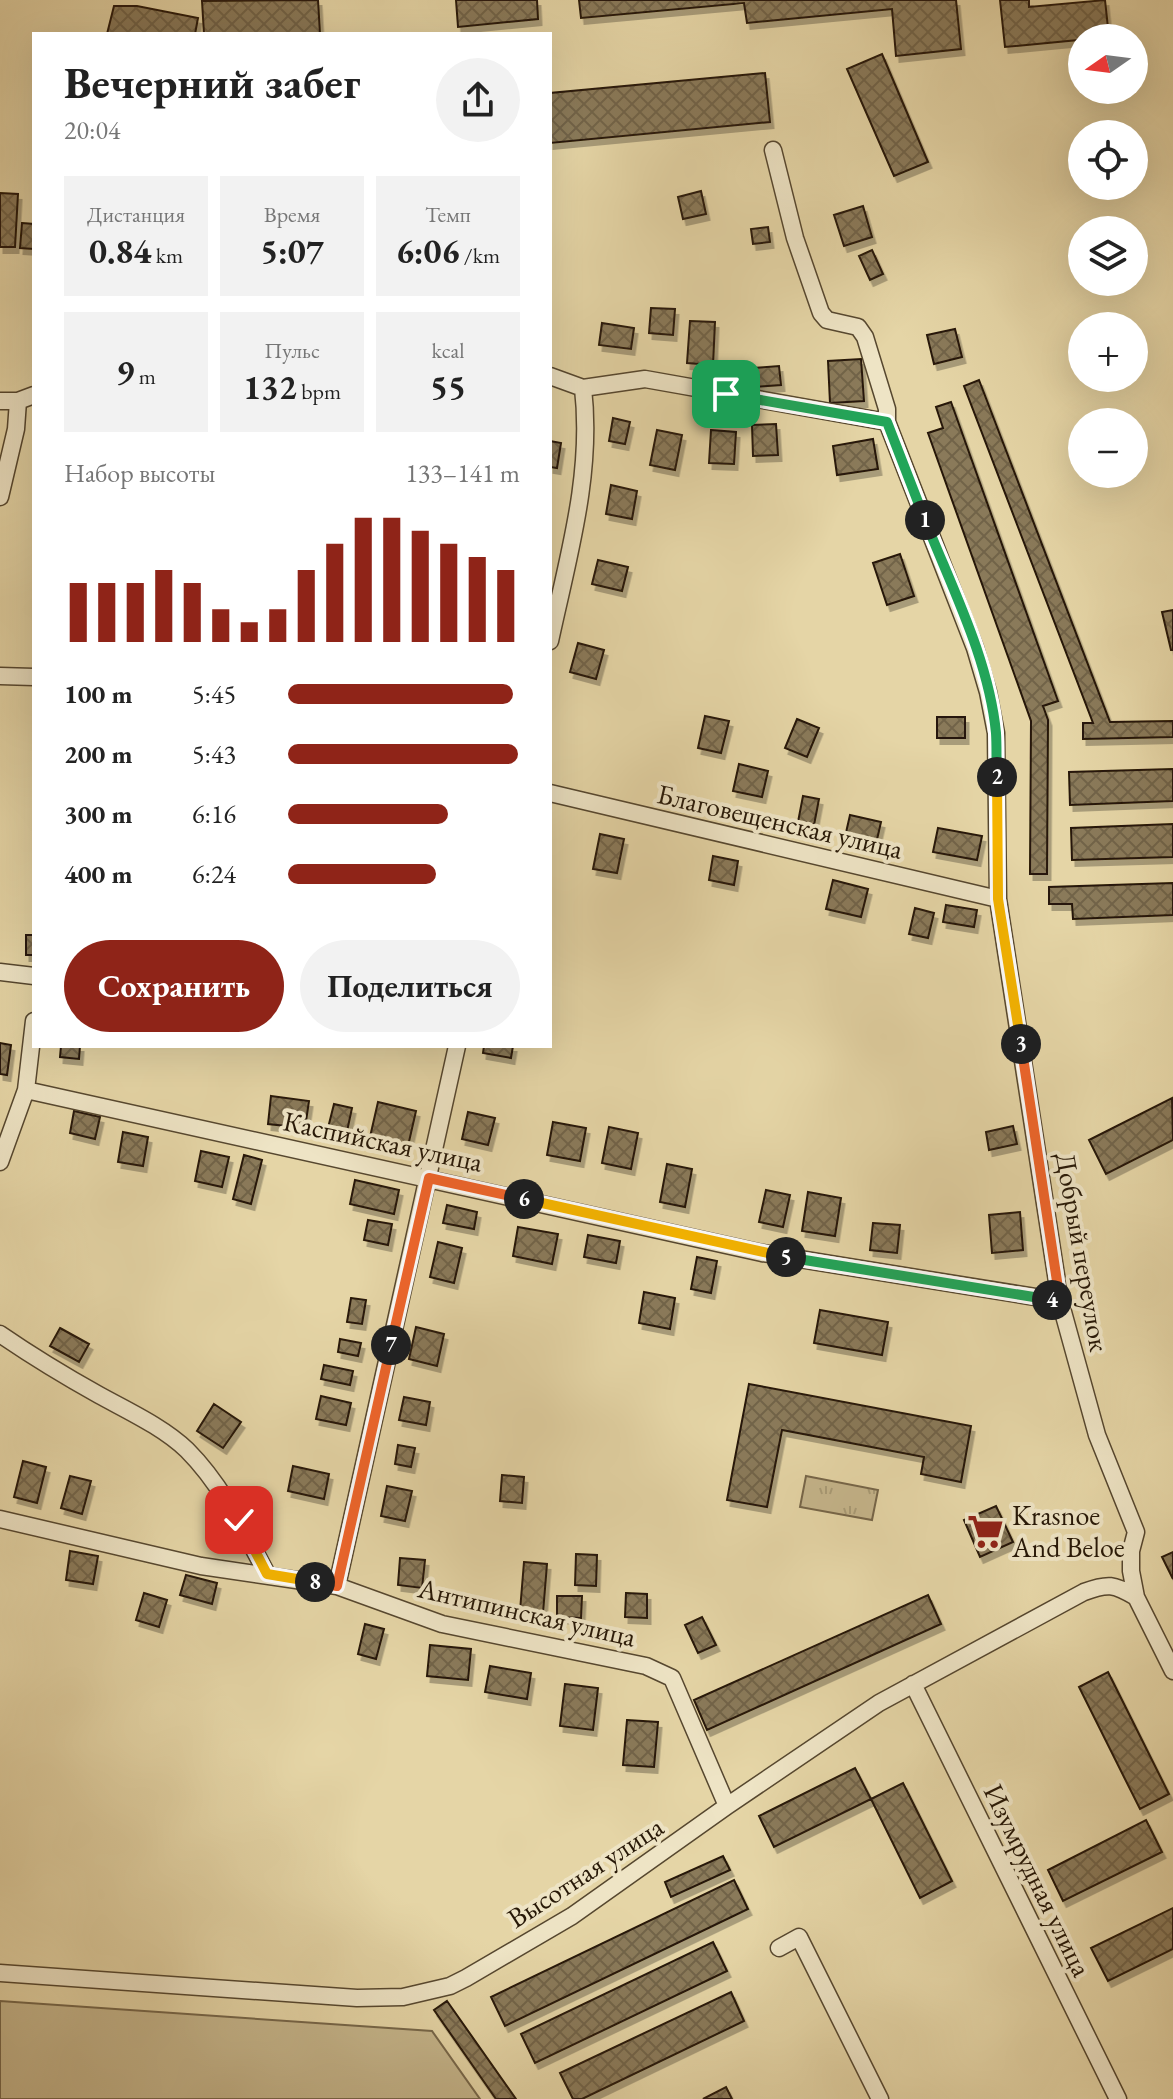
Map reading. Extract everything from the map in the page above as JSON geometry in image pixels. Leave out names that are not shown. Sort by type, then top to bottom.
[{"type":"street","name":"Добрый переулок","points":[[773,150],[795,238],[821,313],[827,320],[858,327],[865,337],[887,409],[887,422],[975,648],[988,692],[996,733],[998,899],[1060,1301],[1097,1435],[1136,1532],[1131,1551],[1136,1597],[1173,1671]]},
{"type":"street","points":[[552,377],[583,388],[645,379],[887,422]]},
{"type":"street","points":[[552,632],[582,498],[587,425],[583,388]]},
{"type":"street","points":[[0,401],[26,398],[0,497]]},
{"type":"street","points":[[0,676],[32,677]]},
{"type":"street","name":"Благовещенская улица","points":[[552,793],[998,899]]},
{"type":"street","points":[[0,972],[32,976]]},
{"type":"street","points":[[0,1162],[26,1090],[32,1038]]},
{"type":"street","points":[[337,1586],[457,1048]]},
{"type":"street","name":"Каспийская улица","points":[[26,1090],[762,1253],[1060,1301]]},
{"type":"street","points":[[0,1334],[39,1362],[140,1417],[186,1450],[239,1520],[267,1574]]},
{"type":"street","name":"Антипинская улица","points":[[0,1519],[201,1566],[337,1586],[442,1624],[646,1666],[672,1678],[727,1806]]},
{"type":"street","name":"Высотная улица","points":[[0,1973],[357,1998],[403,1997],[450,1986],[572,1916],[879,1703],[1084,1592],[1102,1586],[1117,1586],[1136,1597]]},
{"type":"street","name":"Изумрудная улица","points":[[913,1684],[1118,2099]]},
{"type":"street","points":[[779,1948],[799,1937],[880,2099]]},
{"type":"green space","points":[[806,1476],[878,1490],[872,1520],[800,1507]]},
{"type":"green space","points":[[0,2001],[432,2031],[480,2099],[0,2099]]},
{"type":"building","points":[[318,0],[320,32],[204,32],[202,1]]},
{"type":"building","points":[[456,0],[537,0],[538,19],[458,27]]},
{"type":"building","points":[[579,0],[956,0],[961,49],[896,56],[892,9],[747,23],[744,3],[581,18]]},
{"type":"building","points":[[1000,0],[1029,0],[1029,7],[1105,0],[1108,24],[1068,24],[1068,41],[1005,47]]},
{"type":"building","points":[[114,6],[137,6],[198,18],[195,32],[108,32]]},
{"type":"building","points":[[882,54],[928,162],[894,176],[847,69]]},
{"type":"building","points":[[765,73],[770,122],[552,143],[552,93]]},
{"type":"building","points":[[701,191],[706,214],[683,219],[678,197]]},
{"type":"building","points":[[0,193],[18,194],[15,247],[0,247]]},
{"type":"building","points":[[863,206],[872,237],[844,246],[834,215]]},
{"type":"building","points":[[22,223],[32,224],[32,249],[20,248]]},
{"type":"building","points":[[768,227],[770,242],[753,244],[751,229]]},
{"type":"building","points":[[872,250],[883,274],[870,280],[859,256]]},
{"type":"building","points":[[651,308],[675,309],[673,335],[649,333]]},
{"type":"building","points":[[690,321],[715,322],[713,365],[687,363]]},
{"type":"building","points":[[602,323],[634,328],[631,349],[599,345]]},
{"type":"building","points":[[955,329],[962,357],[934,364],[927,335]]},
{"type":"building","points":[[861,359],[864,401],[830,403],[828,361]]},
{"type":"building","points":[[779,366],[781,385],[754,387],[753,368]]},
{"type":"building","points":[[979,380],[1110,722],[1173,721],[1173,737],[1083,739],[1083,723],[1093,723],[964,386]]},
{"type":"building","points":[[951,402],[1058,701],[1043,706],[1048,720],[1047,874],[1030,874],[1031,721],[928,433],[943,428],[936,407]]},
{"type":"building","points":[[613,418],[630,422],[625,444],[609,441]]},
{"type":"building","points":[[776,424],[778,455],[753,456],[752,425]]},
{"type":"building","points":[[657,430],[682,435],[675,470],[650,465]]},
{"type":"building","points":[[711,430],[736,432],[734,464],[709,463]]},
{"type":"building","points":[[873,439],[878,469],[837,475],[833,446]]},
{"type":"building","points":[[552,441],[561,443],[557,468],[552,467]]},
{"type":"building","points":[[611,485],[637,491],[632,519],[606,514]]},
{"type":"building","points":[[900,554],[914,596],[887,605],[873,563]]},
{"type":"building","points":[[598,560],[628,567],[622,591],[592,584]]},
{"type":"building","points":[[1173,610],[1173,650],[1171,650],[1162,612]]},
{"type":"building","points":[[578,643],[604,650],[596,679],[570,672]]},
{"type":"building","points":[[705,716],[729,721],[721,753],[698,748]]},
{"type":"building","points":[[937,717],[965,717],[965,738],[937,738]]},
{"type":"building","points":[[797,719],[819,728],[807,757],[785,748]]},
{"type":"building","points":[[739,764],[768,771],[762,797],[733,791]]},
{"type":"building","points":[[1173,769],[1173,801],[1070,805],[1069,772]]},
{"type":"building","points":[[803,796],[819,799],[814,825],[798,822]]},
{"type":"building","points":[[850,815],[881,822],[876,844],[845,837]]},
{"type":"building","points":[[1173,824],[1173,857],[1072,860],[1071,828]]},
{"type":"building","points":[[938,828],[982,836],[977,860],[933,852]]},
{"type":"building","points":[[600,834],[624,839],[617,873],[593,869]]},
{"type":"building","points":[[713,856],[738,861],[734,885],[709,880]]},
{"type":"building","points":[[833,880],[868,889],[861,917],[826,909]]},
{"type":"building","points":[[1173,883],[1173,915],[1073,919],[1072,904],[1049,904],[1049,887]]},
{"type":"building","points":[[946,905],[977,910],[974,927],[943,922]]},
{"type":"building","points":[[915,908],[934,913],[928,938],[909,934]]},
{"type":"building","points":[[26,935],[32,935],[32,955],[26,955]]},
{"type":"building","points":[[0,1043],[11,1045],[7,1075],[0,1074]]},
{"type":"building","points":[[61,1048],[80,1048],[79,1059],[60,1057]]},
{"type":"building","points":[[484,1048],[513,1048],[511,1058],[483,1053]]},
{"type":"building","points":[[271,1096],[309,1101],[305,1128],[268,1124]]},
{"type":"building","points":[[1172,1098],[1173,1140],[1106,1174],[1089,1140]]},
{"type":"building","points":[[378,1102],[416,1111],[408,1146],[370,1137]]},
{"type":"building","points":[[334,1104],[352,1108],[346,1136],[327,1132]]},
{"type":"building","points":[[74,1111],[100,1117],[95,1139],[70,1133]]},
{"type":"building","points":[[468,1112],[495,1118],[488,1145],[462,1139]]},
{"type":"building","points":[[553,1122],[586,1128],[580,1161],[547,1155]]},
{"type":"building","points":[[1013,1126],[1017,1144],[989,1150],[986,1132]]},
{"type":"building","points":[[609,1127],[638,1133],[631,1169],[602,1163]]},
{"type":"building","points":[[123,1132],[148,1137],[143,1166],[118,1162]]},
{"type":"building","points":[[201,1151],[229,1157],[222,1187],[195,1181]]},
{"type":"building","points":[[244,1155],[262,1160],[251,1204],[233,1199]]},
{"type":"building","points":[[667,1164],[692,1169],[685,1207],[660,1202]]},
{"type":"building","points":[[355,1180],[399,1190],[394,1214],[350,1204]]},
{"type":"building","points":[[766,1190],[790,1195],[783,1227],[759,1222]]},
{"type":"building","points":[[808,1192],[841,1198],[835,1236],[802,1231]]},
{"type":"building","points":[[447,1205],[477,1212],[474,1229],[443,1223]]},
{"type":"building","points":[[1020,1212],[1023,1250],[992,1253],[989,1215]]},
{"type":"building","points":[[368,1220],[392,1224],[388,1245],[364,1240]]},
{"type":"building","points":[[873,1223],[900,1225],[897,1253],[870,1250]]},
{"type":"building","points":[[518,1227],[558,1234],[552,1264],[513,1256]]},
{"type":"building","points":[[588,1235],[620,1241],[616,1263],[584,1257]]},
{"type":"building","points":[[438,1242],[462,1248],[454,1283],[430,1277]]},
{"type":"building","points":[[697,1257],[717,1261],[711,1293],[691,1289]]},
{"type":"building","points":[[644,1292],[675,1298],[670,1329],[639,1323]]},
{"type":"building","points":[[351,1298],[366,1300],[362,1324],[347,1322]]},
{"type":"building","points":[[820,1310],[888,1322],[882,1355],[814,1343]]},
{"type":"building","points":[[416,1327],[444,1334],[437,1366],[409,1359]]},
{"type":"building","points":[[60,1328],[89,1344],[79,1362],[50,1346]]},
{"type":"building","points":[[340,1339],[361,1343],[358,1356],[338,1352]]},
{"type":"building","points":[[324,1365],[353,1371],[350,1385],[321,1379]]},
{"type":"building","points":[[749,1384],[971,1426],[961,1482],[921,1474],[924,1457],[782,1430],[767,1507],[727,1500]]},
{"type":"building","points":[[321,1396],[351,1403],[346,1425],[316,1419]]},
{"type":"building","points":[[404,1397],[430,1402],[426,1425],[399,1420]]},
{"type":"building","points":[[214,1404],[241,1422],[223,1448],[197,1431]]},
{"type":"building","points":[[398,1445],[415,1448],[411,1467],[395,1464]]},
{"type":"building","points":[[23,1461],[46,1467],[37,1503],[14,1497]]},
{"type":"building","points":[[293,1466],[329,1474],[324,1499],[288,1491]]},
{"type":"building","points":[[502,1475],[524,1477],[522,1503],[500,1501]]},
{"type":"building","points":[[70,1476],[91,1481],[82,1514],[61,1508]]},
{"type":"building","points":[[387,1486],[412,1491],[405,1521],[381,1516]]},
{"type":"building","points":[[996,1506],[1013,1542],[980,1557],[964,1520]]},
{"type":"building","points":[[70,1551],[98,1556],[93,1584],[66,1580]]},
{"type":"building","points":[[1173,1552],[1173,1579],[1162,1557]]},
{"type":"building","points":[[576,1554],[597,1555],[596,1586],[575,1585]]},
{"type":"building","points":[[400,1558],[425,1560],[422,1588],[398,1585]]},
{"type":"building","points":[[524,1562],[547,1564],[543,1613],[520,1611]]},
{"type":"building","points":[[186,1575],[217,1583],[212,1604],[180,1595]]},
{"type":"building","points":[[144,1593],[167,1600],[159,1627],[136,1620]]},
{"type":"building","points":[[626,1593],[647,1594],[647,1618],[625,1617]]},
{"type":"building","points":[[928,1595],[941,1624],[707,1730],[694,1700]]},
{"type":"building","points":[[557,1596],[582,1596],[581,1618],[557,1617]]},
{"type":"building","points":[[702,1617],[716,1645],[698,1653],[685,1625]]},
{"type":"building","points":[[365,1624],[384,1629],[376,1659],[358,1654]]},
{"type":"building","points":[[430,1645],[471,1649],[468,1680],[427,1676]]},
{"type":"building","points":[[490,1666],[531,1673],[527,1699],[485,1692]]},
{"type":"building","points":[[1108,1672],[1169,1794],[1140,1809],[1079,1687]]},
{"type":"building","points":[[565,1684],[598,1688],[593,1730],[560,1726]]},
{"type":"building","points":[[627,1720],[658,1722],[654,1767],[623,1765]]},
{"type":"building","points":[[855,1768],[871,1799],[774,1847],[759,1816]]},
{"type":"building","points":[[903,1783],[952,1881],[920,1898],[871,1799]]},
{"type":"building","points":[[1146,1820],[1162,1852],[1063,1901],[1048,1870]]},
{"type":"building","points":[[723,1856],[730,1870],[671,1897],[665,1882]]},
{"type":"building","points":[[734,1880],[748,1909],[505,2026],[491,1997]]},
{"type":"building","points":[[1173,1908],[1173,1949],[1108,1981],[1091,1948]]},
{"type":"building","points":[[713,1942],[727,1971],[535,2063],[521,2034]]},
{"type":"building","points":[[731,1992],[744,2021],[582,2099],[573,2099],[560,2073]]},
{"type":"building","points":[[447,2001],[516,2099],[496,2099],[434,2010]]},
{"type":"building","points":[[726,2087],[732,2099],[703,2099]]},
{"type":"place","name":"Krasnoe And Beloe","points":[[986,1531]]},
{"type":"route","points":[[239,1520],[267,1574],[337,1586],[429,1178],[762,1253],[1060,1301],[998,899],[996,733],[975,648],[887,422],[726,394]]}]
